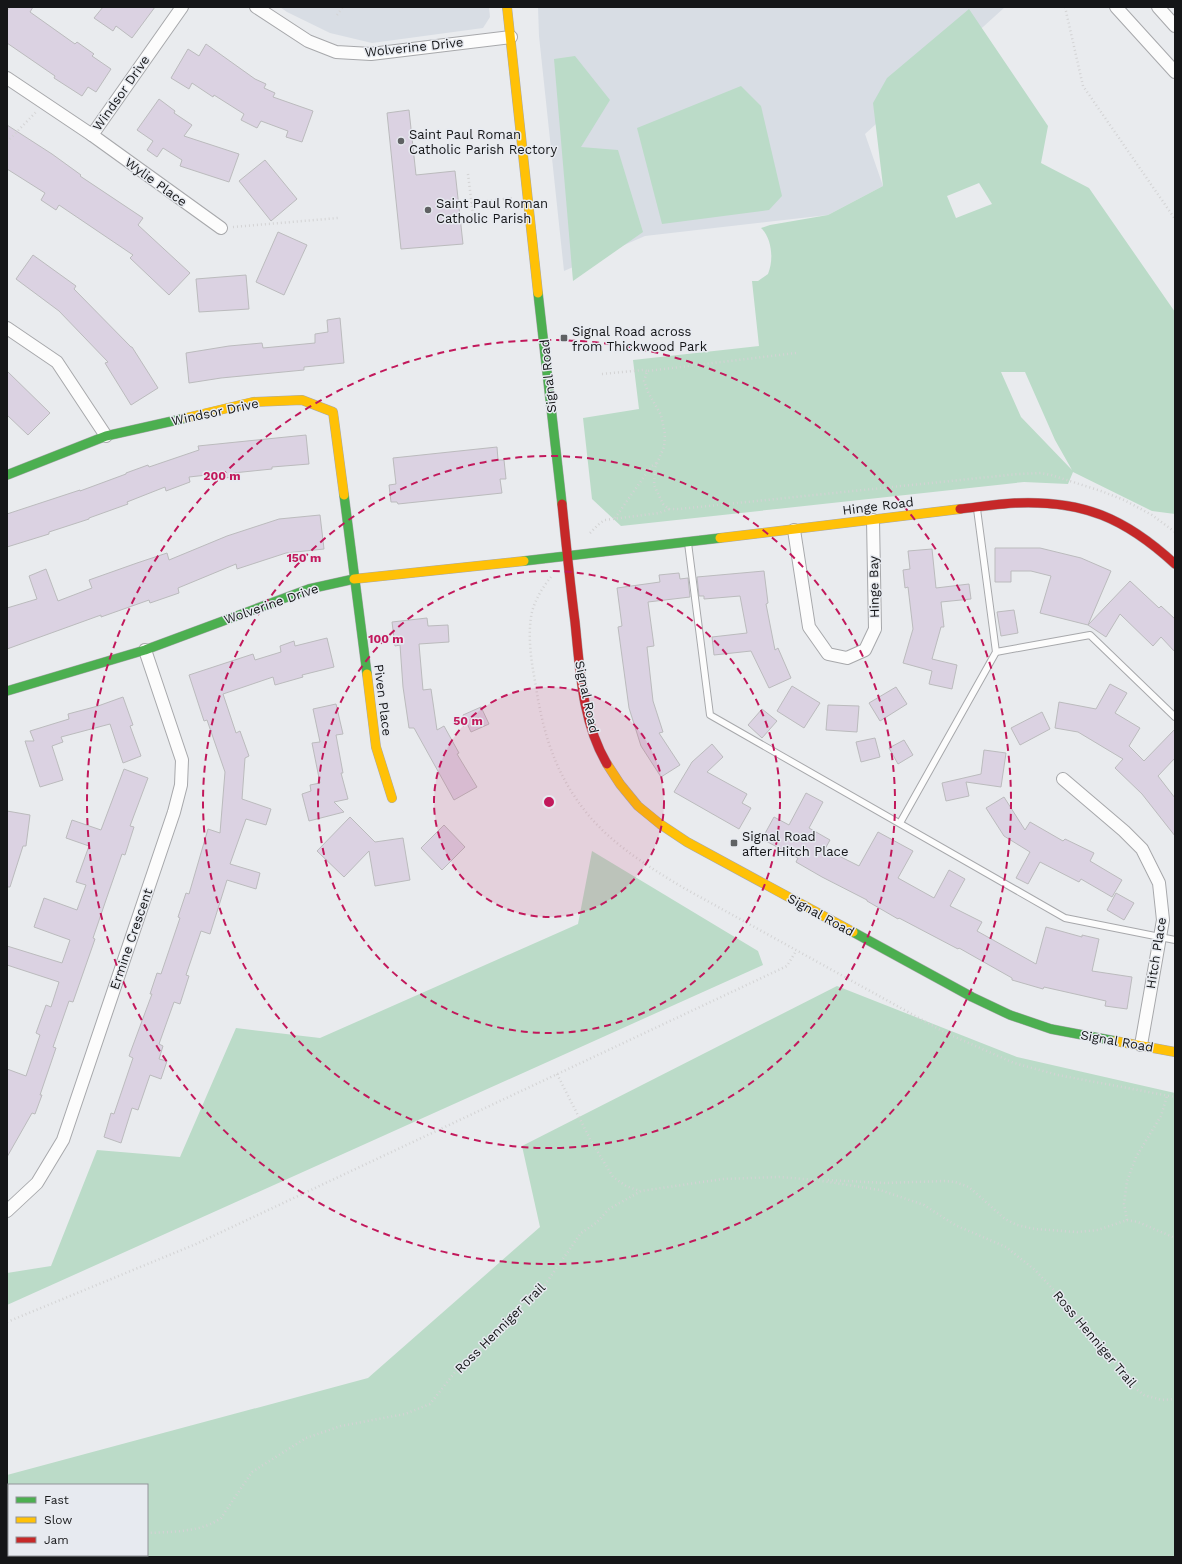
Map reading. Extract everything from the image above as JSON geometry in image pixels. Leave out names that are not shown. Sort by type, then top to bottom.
[{"type":"street","name":"Windsor Drive","points":[[7,78],[92,135],[182,7]]},
{"type":"street","name":"Wolverine Drive","points":[[256,7],[308,41],[336,52],[371,54],[511,37]]},
{"type":"street","name":"Signal Road","points":[[507,7],[582,683],[586,709],[593,735],[606,762],[620,784],[638,806],[660,824],[687,842],[932,976],[1006,1014],[1032,1024],[1056,1030],[1175,1052]]},
{"type":"street","points":[[1116,7],[1175,72]]},
{"type":"street","points":[[1158,7],[1175,26]]},
{"type":"street","name":"Wylie Place","points":[[92,135],[221,228]]},
{"type":"street","points":[[7,328],[57,362],[106,436]]},
{"type":"street","name":"Windsor Drive","points":[[7,475],[106,436],[253,402],[302,400],[333,412],[355,579]]},
{"type":"street","name":"Hinge Road","points":[[567,556],[977,507],[1014,503],[1044,502],[1091,510],[1111,518],[1133,530],[1175,564]]},
{"type":"street","name":"Hinge Bay","points":[[794,530],[809,627],[828,654],[847,658],[865,650],[875,629],[873,520]]},
{"type":"street","name":"Wolverine Drive","points":[[7,691],[145,650],[309,588],[355,579],[567,556]]},
{"type":"street","name":"Piven Place","points":[[355,579],[376,747],[392,798]]},
{"type":"street","name":"Ermine Crescent","points":[[7,1211],[37,1183],[63,1140],[172,819],[182,785],[182,760],[145,650]]},
{"type":"street","name":"Hitch Place","points":[[1063,779],[1124,831],[1142,849],[1159,883],[1163,920],[1141,1045]]},
{"type":"lane","points":[[900,823],[996,652],[977,507]]},
{"type":"lane","points":[[688,542],[710,715],[1065,918],[1175,940]]},
{"type":"lane","points":[[996,652],[1090,635],[1175,717]]},
{"type":"path","points":[[337,15],[343,7]]},
{"type":"path","points":[[1065,7],[1083,86],[1175,219]]},
{"type":"path","points":[[7,142],[45,104]]},
{"type":"path","points":[[468,174],[474,223]]},
{"type":"path","points":[[472,203],[528,196]]},
{"type":"path","points":[[221,228],[338,218]]},
{"type":"path","points":[[602,374],[643,370],[647,371],[796,353]]},
{"type":"path","points":[[647,371],[644,381],[648,392],[661,415],[665,434],[664,447],[655,468],[654,485],[663,504],[670,509]]},
{"type":"path","points":[[615,518],[652,466],[658,462]]},
{"type":"path","points":[[590,533],[600,523],[615,518],[670,509],[1018,474],[1041,473],[1070,480],[1124,500],[1152,515],[1175,532]]},
{"type":"path","points":[[7,1322],[196,1244],[788,966],[796,951]]},
{"type":"path","points":[[557,1074],[590,1139],[613,1177],[626,1186],[641,1191]]},
{"type":"path","points":[[1127,1220],[1124,1204],[1127,1181],[1136,1157],[1161,1116],[1167,1096]]},
{"type":"path","name":"Ross Henniger Trail","points":[[148,1533],[178,1532],[214,1523],[221,1518],[252,1472],[306,1438],[341,1426],[405,1414],[430,1404],[459,1367],[467,1363],[490,1335],[506,1325],[529,1296],[544,1286],[581,1232],[596,1223],[609,1209],[641,1191],[723,1179],[779,1177],[816,1180],[880,1190],[924,1205],[955,1225],[1006,1247],[1035,1270],[1079,1317],[1130,1384],[1144,1395],[1162,1400],[1175,1399]]},
{"type":"path","points":[[816,1180],[885,1182],[944,1180],[969,1187],[1005,1219],[1017,1225],[1035,1229],[1078,1232],[1098,1230],[1127,1220],[1138,1222],[1175,1238]]},
{"type":"shaded area","points":[[280,7],[489,7],[490,17],[483,28],[372,43],[330,33],[287,12]]},
{"type":"shaded area","points":[[538,7],[1005,7],[865,134],[883,186],[828,215],[645,236],[564,271],[539,36]]},
{"type":"green space","points":[[969,9],[1048,126],[1041,163],[1089,188],[1175,312],[1175,514],[1152,511],[1073,472],[1068,484],[1024,482],[621,526],[592,499],[583,418],[639,409],[633,360],[759,346],[752,281],[758,281],[768,274],[771,262],[770,243],[765,232],[761,228],[770,225],[828,215],[883,186],[873,103],[887,78]],"holes":[[[979,183],[992,204],[956,218],[947,196]],[[1001,372],[1025,372],[1055,440],[1072,470],[1021,417]]]},
{"type":"green space","points":[[575,56],[610,100],[581,147],[618,150],[643,232],[573,281],[554,59]]},
{"type":"green space","points":[[741,86],[761,106],[782,196],[769,210],[662,224],[637,128]]},
{"type":"green space","points":[[592,851],[758,951],[763,965],[7,1305],[7,1273],[51,1266],[97,1150],[180,1157],[236,1028],[320,1038],[578,924]]},
{"type":"green space","points":[[837,986],[1017,1057],[1175,1093],[1175,1557],[7,1557],[7,1475],[368,1378],[540,1227],[522,1146]]},
{"type":"building","points":[[10,7],[33,7],[30,12],[75,44],[77,42],[94,54],[92,56],[111,69],[96,92],[88,87],[82,96],[54,78],[55,76],[7,43],[7,11]]},
{"type":"building","points":[[103,7],[155,7],[132,38],[116,26],[113,31],[94,18]]},
{"type":"building","points":[[206,44],[255,79],[266,84],[264,88],[275,93],[273,97],[313,111],[302,142],[286,137],[288,131],[261,121],[257,128],[241,120],[244,114],[214,95],[213,97],[192,83],[189,89],[171,78],[188,49],[199,56]]},
{"type":"building","points":[[159,99],[175,111],[174,113],[192,125],[184,136],[239,154],[229,182],[180,166],[182,160],[163,148],[157,157],[147,150],[153,141],[137,130]]},
{"type":"building","name":"Saint Paul Roman Catholic Parish","points":[[409,110],[416,175],[455,171],[463,244],[401,249],[387,113]]},
{"type":"building","points":[[7,125],[52,154],[81,175],[80,176],[143,218],[138,225],[190,273],[169,295],[130,258],[133,255],[59,205],[56,210],[41,200],[45,193],[7,169]]},
{"type":"building","points":[[265,160],[297,199],[271,221],[239,181]]},
{"type":"building","points":[[278,232],[307,245],[284,295],[256,282]]},
{"type":"building","points":[[33,255],[76,286],[74,289],[132,347],[158,388],[131,405],[105,363],[108,362],[59,311],[16,279]]},
{"type":"building","points":[[246,275],[249,309],[199,312],[196,279]]},
{"type":"building","points":[[340,318],[344,363],[304,367],[304,370],[221,378],[189,383],[186,353],[229,346],[262,343],[263,348],[315,343],[315,334],[328,332],[327,320]]},
{"type":"building","points":[[7,371],[50,413],[28,435],[7,415]]},
{"type":"building","points":[[306,435],[309,464],[272,467],[272,469],[233,473],[233,477],[216,479],[216,474],[189,477],[190,482],[166,491],[165,487],[127,502],[128,504],[89,519],[49,532],[49,534],[7,547],[7,514],[80,491],[148,465],[149,467],[199,450],[198,446]]},
{"type":"building","points":[[497,447],[498,460],[504,460],[506,479],[500,479],[502,493],[398,504],[397,502],[391,502],[389,485],[396,484],[393,458]]},
{"type":"building","points":[[320,515],[324,549],[286,553],[237,569],[236,564],[178,588],[179,593],[150,603],[149,600],[101,617],[101,615],[7,649],[7,608],[37,599],[29,576],[46,569],[58,601],[92,588],[89,580],[167,553],[169,560],[227,536],[279,519]]},
{"type":"building","points":[[995,548],[1040,548],[1081,558],[1111,571],[1088,625],[1040,613],[1051,576],[1031,571],[1011,571],[1011,582],[995,582]]},
{"type":"building","points":[[932,549],[936,588],[969,584],[971,599],[941,602],[944,627],[941,627],[932,659],[957,665],[952,689],[929,684],[932,671],[903,663],[913,629],[908,587],[905,588],[903,570],[910,569],[908,551]]},
{"type":"building","points":[[764,571],[768,603],[766,604],[775,650],[778,648],[791,678],[769,688],[751,651],[714,655],[712,637],[747,633],[740,596],[704,599],[704,596],[699,596],[697,577]]},
{"type":"building","points":[[679,573],[680,579],[688,578],[690,597],[648,602],[654,646],[647,647],[653,701],[663,732],[659,733],[680,765],[661,777],[641,746],[629,708],[618,627],[622,626],[617,588],[660,582],[659,575]]},
{"type":"building","points":[[1130,581],[1159,608],[1161,606],[1175,619],[1175,652],[1161,637],[1153,646],[1120,614],[1106,637],[1088,625]]},
{"type":"building","points":[[1014,610],[1018,633],[1001,636],[997,612]]},
{"type":"building","points":[[427,618],[428,626],[448,625],[449,642],[419,644],[423,690],[431,689],[437,730],[444,726],[459,753],[457,754],[477,787],[454,800],[414,728],[409,728],[403,687],[400,645],[395,646],[392,622]]},
{"type":"building","points":[[327,638],[334,667],[302,675],[303,677],[275,685],[273,677],[223,694],[236,733],[240,731],[249,756],[245,758],[242,799],[271,809],[266,825],[246,819],[230,864],[260,873],[256,889],[227,880],[210,934],[201,931],[186,975],[189,976],[180,1004],[174,1002],[159,1044],[163,1046],[159,1059],[167,1061],[161,1079],[150,1075],[138,1110],[132,1108],[121,1143],[104,1137],[111,1113],[114,1114],[133,1058],[129,1056],[152,994],[150,994],[157,973],[161,974],[180,918],[178,917],[186,893],[189,894],[208,829],[220,833],[225,772],[207,720],[204,721],[189,675],[253,654],[255,660],[281,652],[280,646],[294,641],[295,646]]},
{"type":"building","points":[[1110,684],[1127,693],[1115,713],[1140,728],[1129,746],[1144,761],[1175,729],[1175,758],[1158,776],[1175,798],[1175,836],[1142,794],[1115,768],[1123,759],[1078,732],[1055,728],[1059,702],[1096,709]]},
{"type":"building","points":[[792,686],[820,703],[804,728],[777,711]]},
{"type":"building","points":[[896,687],[907,704],[880,721],[869,703]]},
{"type":"building","points":[[123,697],[133,725],[130,726],[141,756],[123,763],[110,724],[61,737],[63,742],[52,746],[63,780],[40,787],[25,741],[34,741],[30,731],[69,719],[68,714],[98,706]]},
{"type":"building","points":[[336,704],[343,734],[336,735],[343,773],[341,773],[348,799],[334,802],[344,812],[309,821],[302,794],[311,791],[310,785],[320,783],[312,743],[320,742],[313,709]]},
{"type":"building","points":[[828,705],[859,706],[857,732],[826,730]]},
{"type":"building","points":[[481,707],[489,724],[471,732],[463,715]]},
{"type":"building","points":[[762,709],[777,721],[762,738],[748,725]]},
{"type":"building","points":[[1042,712],[1050,729],[1020,745],[1011,728]]},
{"type":"building","points":[[875,738],[880,757],[861,762],[856,742]]},
{"type":"building","points":[[904,740],[913,755],[898,764],[889,748]]},
{"type":"building","points":[[712,744],[723,757],[707,772],[747,794],[742,803],[751,808],[739,829],[674,792],[692,762]]},
{"type":"building","points":[[984,750],[1006,753],[1001,787],[966,782],[969,796],[946,801],[942,783],[981,774]]},
{"type":"building","points":[[124,769],[148,778],[130,826],[134,827],[125,855],[122,854],[107,897],[93,938],[95,939],[73,1002],[69,1001],[53,1047],[56,1048],[35,1114],[32,1113],[7,1157],[7,1069],[26,1076],[40,1035],[36,1033],[46,1005],[51,1007],[59,982],[7,965],[7,946],[62,963],[70,940],[34,927],[44,898],[77,910],[86,885],[76,882],[89,846],[66,838],[72,820],[101,830]]},
{"type":"building","points":[[806,793],[823,802],[809,828],[830,840],[825,849],[859,866],[878,832],[913,851],[898,878],[934,898],[949,870],[965,879],[950,906],[982,922],[977,931],[1036,964],[1046,927],[1082,937],[1082,935],[1099,939],[1092,971],[1132,977],[1127,1009],[1105,1006],[1106,1001],[1044,987],[1043,989],[1012,980],[1012,978],[959,948],[958,949],[899,918],[898,919],[867,900],[822,877],[796,862],[798,858],[762,839],[774,817],[789,825]]},
{"type":"building","points":[[1004,797],[1025,830],[1030,822],[1063,841],[1065,839],[1094,853],[1090,861],[1122,880],[1112,897],[1081,879],[1079,882],[1040,862],[1028,884],[1016,878],[1030,852],[1004,836],[986,808]]},
{"type":"building","points":[[7,811],[30,815],[26,846],[23,846],[10,887],[7,887]]},
{"type":"building","points":[[350,817],[375,842],[403,838],[410,880],[375,886],[369,851],[344,877],[317,851]]},
{"type":"building","points":[[444,825],[465,847],[442,870],[421,848]]},
{"type":"building","points":[[1116,893],[1134,903],[1124,920],[1107,910]]},
{"type":"traffic: fast","points":[[538,293],[562,504]]},
{"type":"traffic: fast","points":[[7,475],[106,436],[186,418]]},
{"type":"traffic: fast","points":[[344,495],[367,674]]},
{"type":"traffic: fast","points":[[524,561],[720,538]]},
{"type":"traffic: fast","points":[[7,691],[145,650],[309,589],[354,579]]},
{"type":"traffic: fast","points":[[853,932],[972,997],[1010,1015],[1051,1029],[1115,1041]]},
{"type":"traffic: slow","points":[[507,7],[538,293]]},
{"type":"traffic: slow","points":[[186,418],[253,402],[302,400],[333,412],[344,495]]},
{"type":"traffic: slow","points":[[720,538],[960,509]]},
{"type":"traffic: slow","points":[[354,579],[524,561]]},
{"type":"traffic: slow","points":[[367,674],[376,747],[392,798]]},
{"type":"traffic: slow","points":[[607,764],[620,784],[638,806],[660,824],[687,842],[853,932]]},
{"type":"traffic: slow","points":[[1115,1041],[1175,1052]]},
{"type":"traffic: jam","points":[[960,509],[1008,503],[1039,503],[1082,509],[1102,515],[1120,524],[1157,548],[1175,564]]},
{"type":"traffic: jam","points":[[562,504],[581,677],[587,713],[592,731],[607,764]]},
{"type":"place","name":"Saint Paul Roman Catholic Parish Rectory","points":[[401,141]]},
{"type":"place","name":"Saint Paul Roman Catholic Parish","points":[[428,210]]},
{"type":"place","name":"Signal Road across from Thickwood Park","points":[[564,338]]},
{"type":"place","name":"Signal Road after Hitch Place","points":[[734,843]]}]
